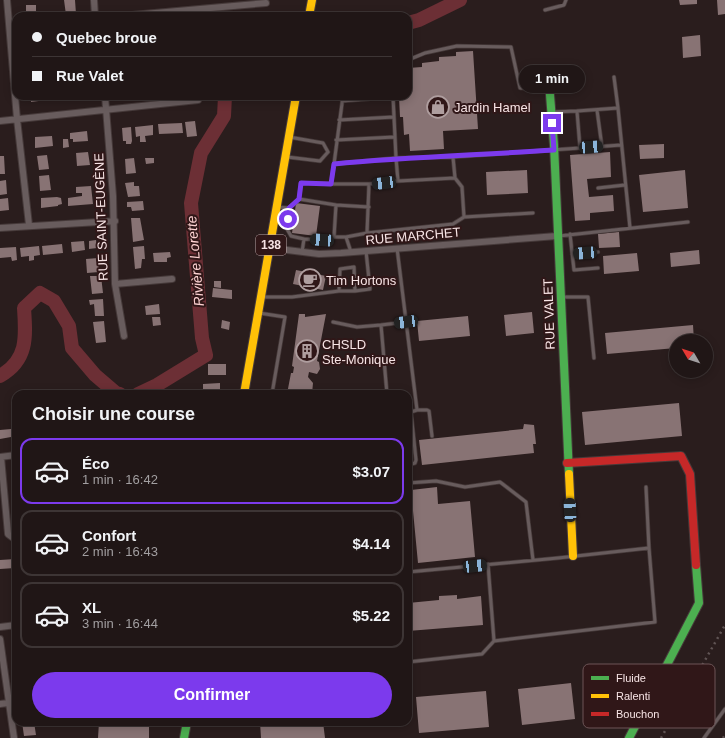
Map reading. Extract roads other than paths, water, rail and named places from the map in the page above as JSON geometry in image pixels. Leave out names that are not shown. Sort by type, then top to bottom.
[{"type":"street","points":[[7,0],[12,60]]},
{"type":"street","points":[[94,0],[95,12]]},
{"type":"street","points":[[310,12],[312,0]]},
{"type":"street","points":[[166,12],[266,3]]},
{"type":"street","name":"RUE VALET","points":[[548,70],[554,150],[567,463],[573,556]]},
{"type":"street","points":[[15,100],[29,225]]},
{"type":"street","name":"RUE SAINT-EUGÈNE","points":[[105,100],[115,221],[115,284],[124,336]]},
{"type":"street","points":[[0,121],[106,111],[198,100]]},
{"type":"street","name":"138","points":[[245,390],[295,100]]},
{"type":"street","points":[[0,228],[29,225],[115,221]]},
{"type":"street","name":"RUE MARCHET","points":[[270,248],[319,254],[557,236]]},
{"type":"street","points":[[115,284],[172,279]]},
{"type":"street","points":[[12,456],[0,457],[8,534],[12,537]]},
{"type":"street","points":[[567,463],[681,456],[690,474],[699,603],[667,664]]},
{"type":"street","points":[[0,626],[12,625]]},
{"type":"street","points":[[0,639],[14,738]]},
{"type":"street","points":[[0,704],[8,703]]},
{"type":"street","points":[[184,738],[186,726]]},
{"type":"street","points":[[629,738],[634,728]]},
{"type":"lane","points":[[545,10],[564,5],[566,0]]},
{"type":"lane","points":[[412,58],[425,53],[457,46],[511,47],[520,88],[550,89]]},
{"type":"lane","points":[[614,77],[630,228]]},
{"type":"lane","points":[[331,184],[334,152],[342,101],[355,100]]},
{"type":"lane","points":[[393,100],[398,181]]},
{"type":"lane","points":[[551,112],[618,108]]},
{"type":"lane","points":[[597,110],[602,146]]},
{"type":"lane","points":[[577,111],[580,148]]},
{"type":"lane","points":[[339,120],[394,116]]},
{"type":"lane","points":[[289,137],[323,143],[328,152]]},
{"type":"lane","points":[[336,140],[395,137]]},
{"type":"lane","points":[[334,164],[396,158],[453,157],[621,145]]},
{"type":"lane","points":[[286,157],[320,161],[328,152],[334,152]]},
{"type":"lane","points":[[453,157],[455,178],[462,187],[464,217]]},
{"type":"lane","points":[[455,178],[370,184],[301,183],[299,199],[289,208],[287,229],[291,236],[304,239],[322,240],[334,237],[346,237],[367,233],[452,224],[464,217],[533,213]]},
{"type":"lane","points":[[367,233],[370,184]]},
{"type":"lane","points":[[598,188],[625,185]]},
{"type":"lane","points":[[299,199],[336,205],[369,207]]},
{"type":"lane","points":[[334,237],[336,205]]},
{"type":"lane","points":[[277,207],[289,208]]},
{"type":"lane","points":[[557,236],[688,222]]},
{"type":"lane","points":[[570,234],[574,270],[598,268]]},
{"type":"lane","points":[[346,237],[351,252]]},
{"type":"lane","points":[[302,252],[304,239]]},
{"type":"lane","points":[[397,248],[416,410]]},
{"type":"lane","points":[[262,297],[292,297],[370,289],[366,251]]},
{"type":"lane","points":[[572,254],[598,252]]},
{"type":"lane","points":[[339,291],[340,269],[354,267],[355,291]]},
{"type":"lane","points":[[560,297],[588,297],[594,358]]},
{"type":"lane","points":[[259,313],[285,317],[273,390]]},
{"type":"lane","points":[[333,322],[356,327],[406,322]]},
{"type":"lane","points":[[381,325],[387,390]]},
{"type":"lane","points":[[412,411],[416,410],[429,411],[432,436]]},
{"type":"lane","points":[[412,428],[416,460],[415,463],[412,464]]},
{"type":"lane","points":[[412,483],[436,481],[465,487],[500,482],[526,502],[533,560]]},
{"type":"lane","points":[[412,662],[482,654],[494,641],[655,622],[646,487]]},
{"type":"lane","points":[[412,572],[649,548]]},
{"type":"lane","points":[[488,564],[494,641]]},
{"type":"lane","points":[[715,723],[725,709]]},
{"type":"lane","points":[[704,738],[711,728]]},
{"type":"waterway","name":"Rivière Lorette","points":[[412,22],[460,0]]},
{"type":"waterway","name":"Rivière Lorette","points":[[146,390],[206,355],[202,338],[191,203],[201,153],[224,116],[225,100]]},
{"type":"waterway","name":"Rivière Lorette","points":[[0,376],[16,363],[20,355],[25,338],[24,308],[40,293],[54,301],[69,326],[72,348],[95,375],[112,390]]},
{"type":"railway","points":[[703,664],[725,625]]},
{"type":"railway","points":[[661,738],[667,728]]},
{"type":"place","name":"Jardin Hamel","points":[[438,107]]},
{"type":"place","name":"Tim Hortons","points":[[310,280]]},
{"type":"place","name":"CHSLD Ste-Monique","points":[[307,351]]}]
